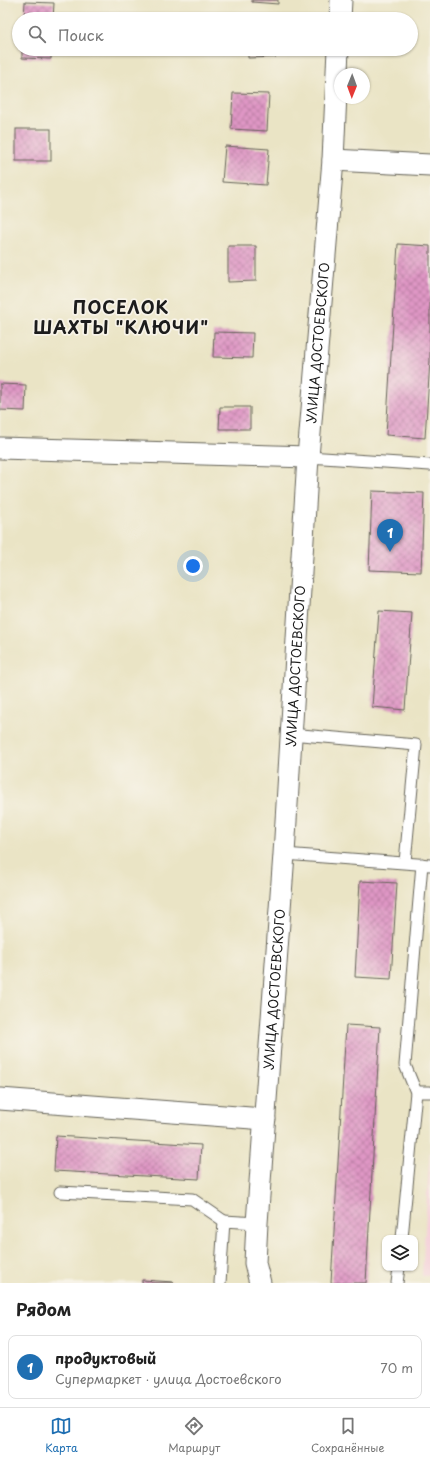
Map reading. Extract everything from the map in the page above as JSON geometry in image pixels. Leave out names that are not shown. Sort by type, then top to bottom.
[{"type":"street","points":[[340,12],[341,0]]},
{"type":"street","name":"УЛИЦА ДОСТОЕВСКОГО","points":[[260,1283],[255,1263],[257,1223],[284,854],[290,734],[308,457],[333,160],[338,56]]},
{"type":"street","points":[[333,160],[430,165]]},
{"type":"street","points":[[0,448],[308,457]]},
{"type":"street","points":[[0,1099],[265,1119]]},
{"type":"lane","points":[[308,457],[430,464]]},
{"type":"lane","points":[[290,734],[416,745],[405,862]]},
{"type":"lane","points":[[284,854],[426,864],[405,1065],[416,1092],[402,1235]]},
{"type":"lane","points":[[416,1092],[430,1092]]},
{"type":"lane","points":[[60,1192],[192,1198],[224,1221],[257,1223]]},
{"type":"lane","points":[[220,1283],[224,1221]]},
{"type":"lane","points":[[397,1283],[399,1271]]},
{"type":"shaded area","points":[[430,1148],[430,1276],[422,1276]]},
{"type":"building","points":[[252,0],[278,0],[278,4],[252,2]]},
{"type":"building","points":[[25,2],[54,3],[53,12],[24,12]]},
{"type":"building","points":[[22,56],[51,56],[51,59],[22,58]]},
{"type":"building","points":[[248,56],[276,56],[276,57],[248,58]]},
{"type":"building","points":[[233,93],[269,94],[267,131],[231,129]]},
{"type":"building","points":[[16,129],[51,129],[51,161],[16,161]]},
{"type":"building","points":[[225,146],[269,149],[266,185],[222,182]]},
{"type":"building","points":[[398,244],[430,246],[430,361],[425,438],[386,435]]},
{"type":"building","points":[[228,246],[256,246],[256,281],[228,282]]},
{"type":"building","points":[[214,332],[253,333],[252,358],[213,357]]},
{"type":"building","points":[[0,384],[26,385],[25,411],[0,410]]},
{"type":"building","points":[[220,407],[250,407],[250,429],[219,429]]},
{"type":"building","points":[[372,491],[424,493],[421,572],[369,570]]},
{"type":"building","points":[[379,611],[412,613],[405,710],[372,707]]},
{"type":"building","points":[[360,881],[397,883],[391,979],[355,977]]},
{"type":"building","points":[[346,1025],[380,1027],[366,1283],[331,1283]]},
{"type":"building","points":[[56,1136],[201,1145],[199,1179],[54,1171]]},
{"type":"building","points":[[142,1280],[174,1282],[174,1283],[142,1283]]},
{"type":"place","name":"продуктовый","points":[[390,552]]},
{"type":"district","name":"ПОСЕЛОК ШАХТЫ \"КЛЮЧИ\"","points":[[121,318]]}]
